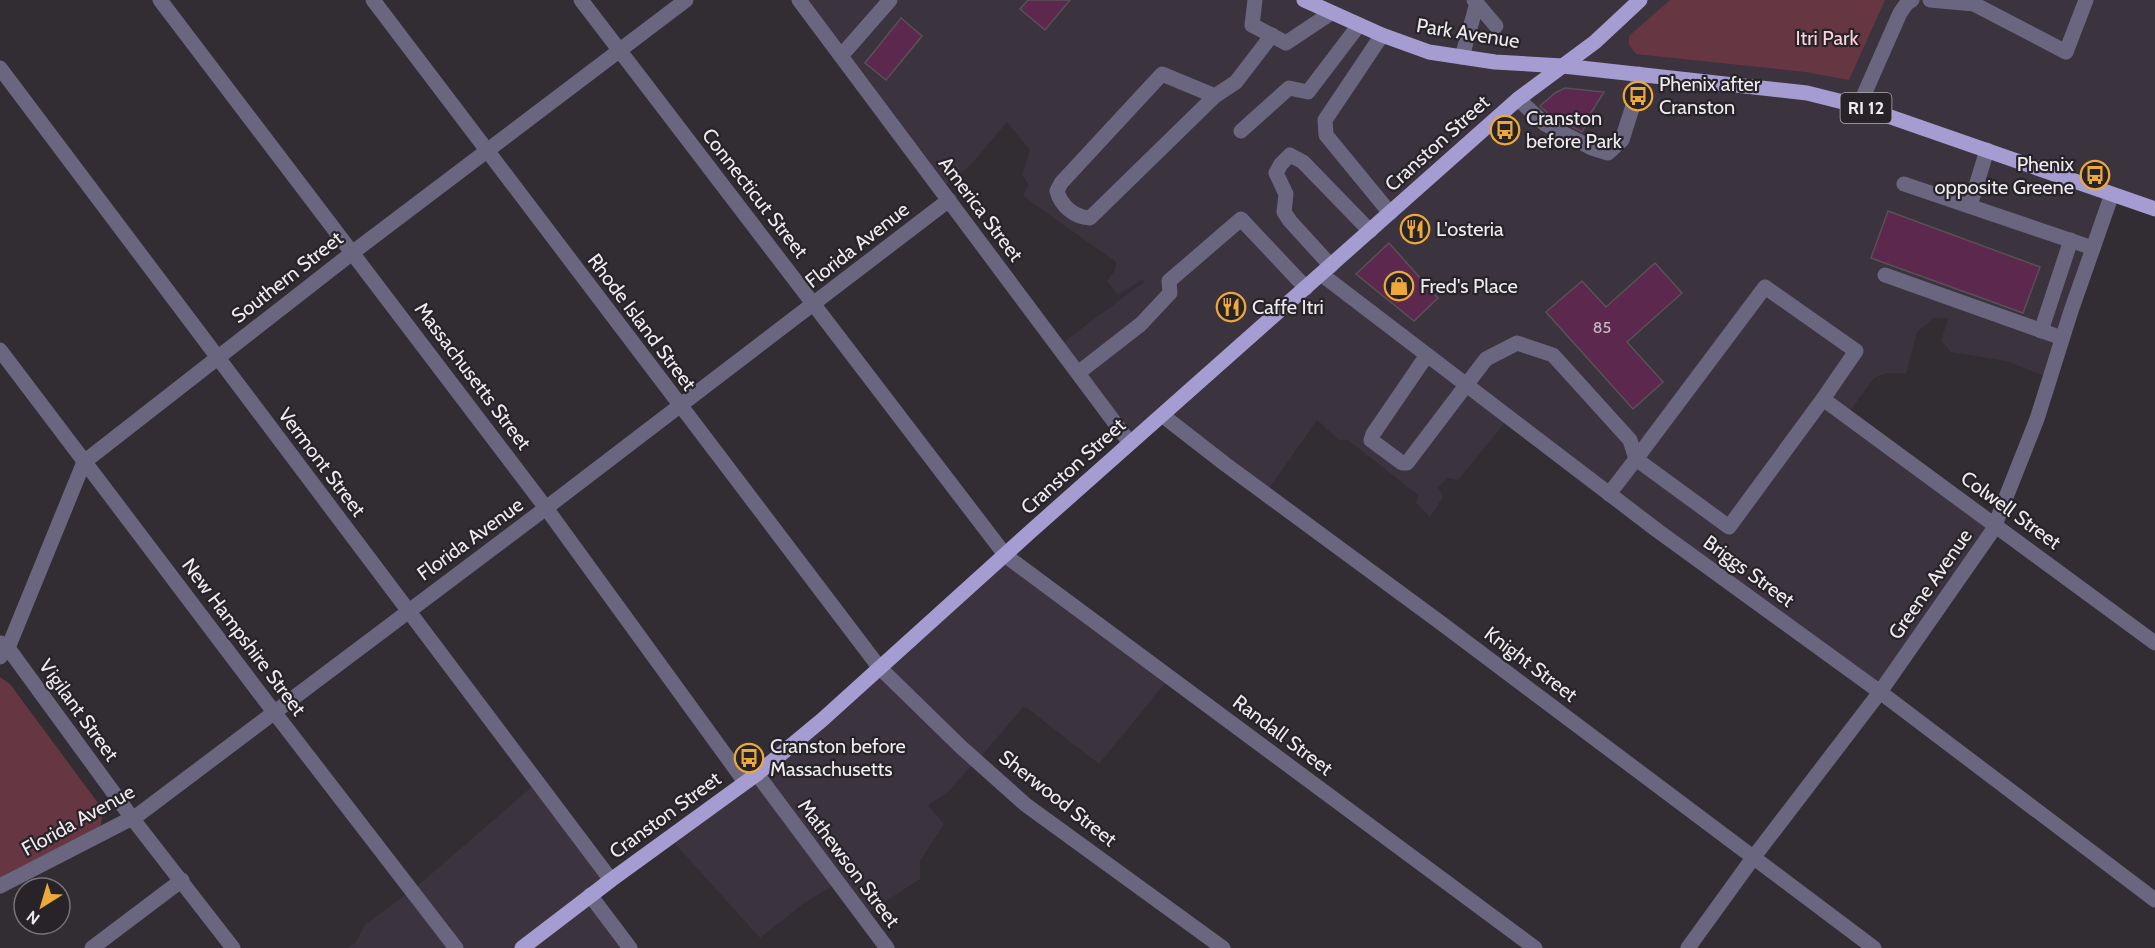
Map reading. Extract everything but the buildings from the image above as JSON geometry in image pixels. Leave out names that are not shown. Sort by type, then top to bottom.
[{"type":"main road","name":"Park Avenue","points":[[1304,0],[1382,35],[1429,52],[1495,62],[1563,66]]},
{"type":"main road","name":"Cranston Street","points":[[522,948],[751,778],[822,720],[1518,99],[1595,42],[1640,0]]},
{"type":"main road","name":"RI 12","points":[[1563,66],[1807,93],[1859,106],[2155,209]]},
{"type":"street","name":"Massachusetts Street","points":[[160,0],[751,778]]},
{"type":"street","name":"Rhode Island Street","points":[[373,0],[879,668]]},
{"type":"street","name":"Connecticut Street","points":[[580,0],[815,304],[1005,556]]},
{"type":"street","name":"Southern Street","points":[[2,649],[84,462],[352,253],[686,0]]},
{"type":"street","name":"America Street","points":[[799,0],[1130,443]]},
{"type":"street","points":[[841,56],[890,0]]},
{"type":"street","points":[[1255,0],[1252,25],[1286,43],[1331,13]]},
{"type":"street","points":[[1859,106],[1900,13],[1911,0]]},
{"type":"street","points":[[1930,0],[1982,4],[1993,0]]},
{"type":"street","points":[[1969,2],[2066,52],[2086,0]]},
{"type":"street","points":[[1475,2],[1496,26]]},
{"type":"street","points":[[1462,57],[1475,2]]},
{"type":"street","points":[[1241,131],[1290,88],[1308,92],[1359,25]]},
{"type":"street","points":[[1215,96],[1162,74],[1061,183],[1057,191],[1060,201],[1080,218],[1090,218],[1215,96],[1236,82],[1272,35]]},
{"type":"street","points":[[1382,35],[1324,120],[1326,135],[1390,213]]},
{"type":"street","name":"Vermont Street","points":[[0,68],[611,880]]},
{"type":"street","points":[[1518,99],[1545,124],[1592,148],[1608,153],[1622,140],[1636,96],[1639,74]]},
{"type":"street","points":[[1970,206],[1988,150]]},
{"type":"street","name":"Briggs Street","points":[[1370,231],[1303,162],[1290,155],[1281,164],[1276,173],[1286,194],[1284,212],[1326,270],[1427,355],[1609,494],[1880,692],[2155,900]]},
{"type":"street","points":[[1904,184],[2093,248]]},
{"type":"street","name":"Greene Avenue","points":[[1688,948],[1753,858],[1880,692],[1995,525],[2037,419],[2062,338],[2112,194]]},
{"type":"street","name":"Florida Avenue","points":[[0,886],[132,818],[680,407],[949,200]]},
{"type":"street","points":[[1078,373],[1141,324],[1170,293],[1169,281],[1241,219],[1306,288]]},
{"type":"street","points":[[2041,331],[2071,240]]},
{"type":"street","points":[[1885,275],[2062,338]]},
{"type":"street","points":[[1427,355],[1394,400],[1371,440],[1402,463],[1407,463],[1486,359],[1517,343],[1553,355],[1630,440],[1636,459],[1729,527],[1856,351],[1765,287],[1636,459],[1609,494]]},
{"type":"street","name":"New Hampshire Street","points":[[0,350],[456,948]]},
{"type":"street","name":"Colwell Street","points":[[1823,399],[2155,643]]},
{"type":"street","name":"Knight Street","points":[[1162,415],[1874,948]]},
{"type":"street","name":"Randall Street","points":[[1005,556],[1535,948]]},
{"type":"street","name":"Vigilant Street","points":[[2,649],[233,948]]},
{"type":"street","name":"Sherwood Street","points":[[879,668],[961,747],[1026,805],[1223,948]]},
{"type":"street","name":"Mathewson Street","points":[[751,778],[886,948]]},
{"type":"street","points":[[92,948],[182,880]]},
{"type":"street","points":[[590,896],[630,948]]},
{"type":"shaded area","points":[[796,0],[2155,0],[2155,202],[2117,189],[2047,377],[2006,361],[1951,352],[1941,341],[1948,318],[1934,318],[1917,332],[1906,374],[1887,373],[1874,378],[1847,415],[1992,528],[1882,689],[1508,419],[1458,480],[1447,478],[1438,487],[1443,497],[1430,517],[1416,503],[1418,495],[1348,440],[1339,440],[1317,420],[1266,493],[1164,420],[1131,441],[1058,346],[1144,282],[1143,279],[1118,295],[1107,281],[1115,270],[1116,262],[1023,196],[1028,184],[1022,175],[1030,150],[1007,122],[969,167],[942,188]]},
{"type":"shaded area","points":[[1004,559],[1166,682],[1099,764],[1023,707],[948,792],[928,805],[944,824],[920,861],[920,879],[868,913],[841,881],[804,903],[760,938],[669,837],[744,779]]},
{"type":"shaded area","points":[[534,785],[607,878],[592,896],[627,948],[348,948],[355,943],[365,925],[415,888]]},
{"type":"green space","name":"Itri Park","points":[[1670,0],[1885,0],[1849,80],[1805,72],[1636,54],[1629,45],[1629,36]]},
{"type":"green space","points":[[0,677],[10,684],[98,803],[102,815],[101,825],[92,832],[0,878]]},
{"type":"place","name":"Phenix after Cranston","points":[[1638,96]]},
{"type":"place","name":"Cranston before Park","points":[[1505,130]]},
{"type":"place","name":"Phenix opposite Greene","points":[[2095,175]]},
{"type":"place","name":"L'osteria","points":[[1415,229]]},
{"type":"place","name":"Fred's Place","points":[[1399,286]]},
{"type":"place","name":"Caffe Itri","points":[[1231,307]]},
{"type":"place","name":"Cranston before Massachusetts","points":[[749,758]]}]
